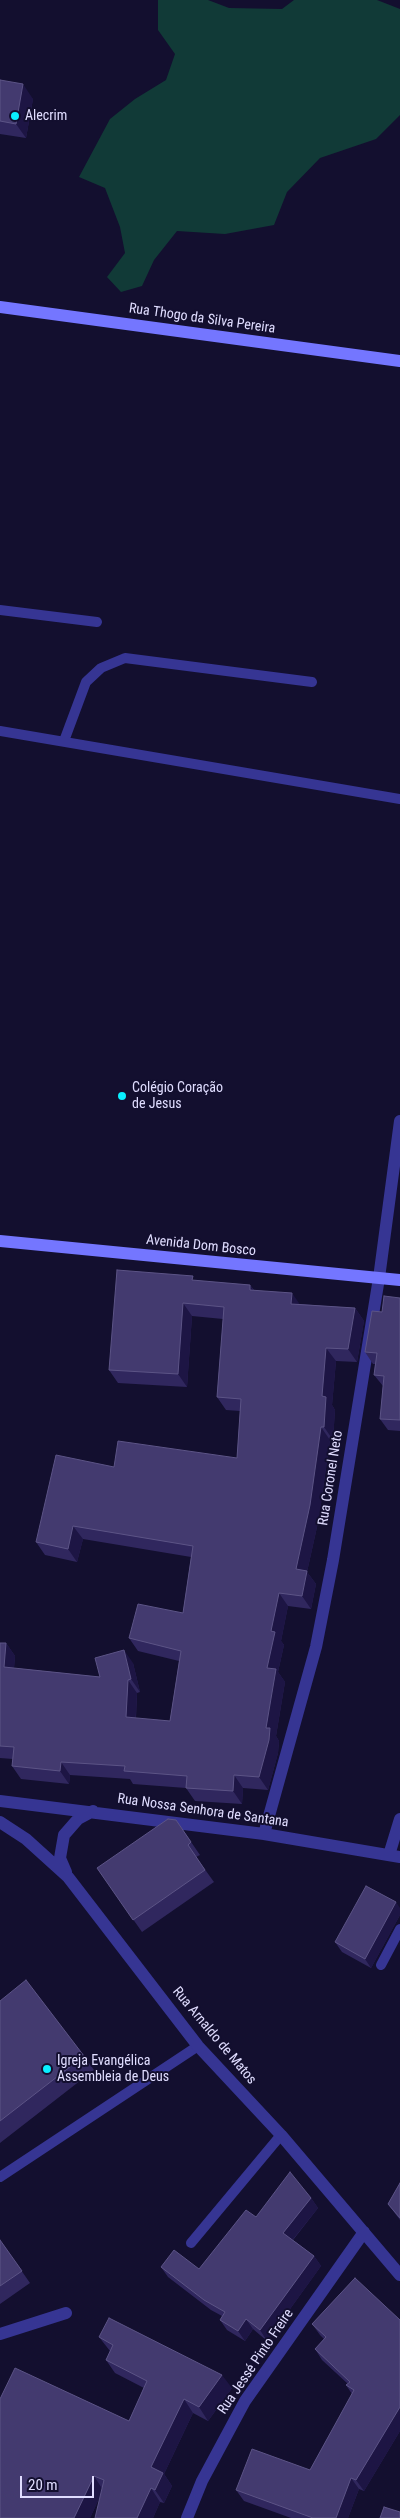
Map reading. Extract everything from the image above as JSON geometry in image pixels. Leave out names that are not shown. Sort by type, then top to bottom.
[{"type":"main road","name":"Rua Thogo da Silva Pereira","points":[[0,307],[400,361]]},
{"type":"main road","name":"Avenida Dom Bosco","points":[[0,1241],[400,1280]]},
{"type":"street","name":"Rua Coronel Neto","points":[[264,1834],[316,1647],[333,1560],[380,1278],[400,1121]]},
{"type":"street","name":"Rua Nossa Senhora de Santana","points":[[0,1801],[93,1811],[264,1834],[395,1856]]},
{"type":"street","points":[[68,1877],[60,1858],[64,1835],[78,1819],[93,1811]]},
{"type":"street","points":[[395,1856],[400,1819]]},
{"type":"street","name":"Rua Arnaldo de Matos","points":[[0,1823],[26,1839],[68,1877],[198,2046],[281,2135],[400,2275]]},
{"type":"street","name":"Rua Jessé Pinto Freire","points":[[188,2518],[202,2481],[244,2401],[364,2232]]},
{"type":"street","points":[[0,2334],[66,2313]]},
{"type":"lane","points":[[0,610],[96,622]]},
{"type":"lane","points":[[64,741],[86,682],[101,668],[125,658],[312,682]]},
{"type":"lane","points":[[0,731],[400,800]]},
{"type":"lane","points":[[381,1965],[400,1929]]},
{"type":"lane","points":[[0,2177],[198,2046]]},
{"type":"lane","points":[[191,2243],[281,2135]]},
{"type":"green space","points":[[158,0],[208,0],[229,8],[282,9],[294,0],[377,0],[400,9],[400,115],[376,139],[320,158],[287,192],[274,225],[225,234],[177,231],[154,260],[142,286],[121,292],[107,277],[125,253],[120,227],[105,188],[79,177],[110,119],[135,99],[166,80],[175,54],[158,30]]},
{"type":"building","points":[[0,80],[23,84],[16,124],[0,121]]},
{"type":"building","points":[[117,1270],[193,1276],[192,1280],[250,1285],[250,1290],[292,1293],[291,1304],[355,1308],[348,1349],[326,1348],[322,1396],[326,1397],[324,1427],[321,1427],[310,1505],[296,1569],[307,1571],[302,1596],[279,1593],[271,1631],[275,1632],[267,1668],[276,1669],[266,1728],[270,1728],[269,1740],[259,1777],[234,1775],[233,1791],[186,1788],[187,1776],[124,1771],[125,1766],[61,1762],[60,1771],[12,1766],[14,1747],[0,1746],[0,1643],[6,1643],[4,1667],[100,1677],[95,1658],[124,1650],[131,1679],[128,1680],[126,1717],[170,1721],[181,1651],[129,1638],[138,1604],[183,1613],[193,1546],[73,1526],[68,1549],[36,1542],[56,1455],[114,1467],[118,1441],[237,1458],[241,1399],[217,1397],[224,1307],[183,1303],[178,1374],[109,1370]]},
{"type":"building","points":[[384,1296],[400,1298],[400,1420],[380,1419],[384,1376],[374,1375],[377,1353],[365,1352],[372,1311],[382,1312]]},
{"type":"building","points":[[168,1819],[176,1820],[191,1842],[188,1845],[205,1870],[133,1920],[97,1868]]},
{"type":"building","points":[[366,1886],[396,1902],[365,1959],[335,1942]]},
{"type":"building","name":"Igreja Evangélica Assembleia de Deus","points":[[26,1980],[84,2056],[0,2121],[0,2001]]},
{"type":"building","points":[[290,2172],[311,2198],[283,2233],[314,2256],[260,2330],[246,2319],[238,2331],[220,2320],[225,2312],[204,2300],[161,2267],[174,2250],[199,2269],[246,2210],[256,2217]]},
{"type":"building","points":[[400,2183],[400,2218],[388,2204]]},
{"type":"building","points":[[0,2240],[22,2271],[0,2286]]},
{"type":"building","points":[[355,2278],[400,2320],[400,2407],[356,2480],[351,2478],[336,2518],[313,2518],[236,2490],[252,2449],[310,2470],[354,2390],[346,2385],[350,2382],[315,2349],[326,2337],[312,2324]]},
{"type":"building","points":[[109,2318],[222,2375],[199,2407],[184,2399],[151,2467],[163,2473],[155,2490],[151,2488],[137,2518],[95,2518],[104,2480],[94,2476],[74,2518],[0,2518],[0,2399],[15,2368],[129,2421],[147,2381],[106,2360],[113,2345],[99,2337]]},
{"type":"building","points":[[384,2507],[400,2512],[400,2518],[380,2518]]},
{"type":"place","name":"Alecrim","points":[[15,116]]},
{"type":"place","name":"Colégio Coração de Jesus","points":[[122,1096]]},
{"type":"place","name":"Igreja Evangélica Assembleia de Deus","points":[[47,2069]]}]
